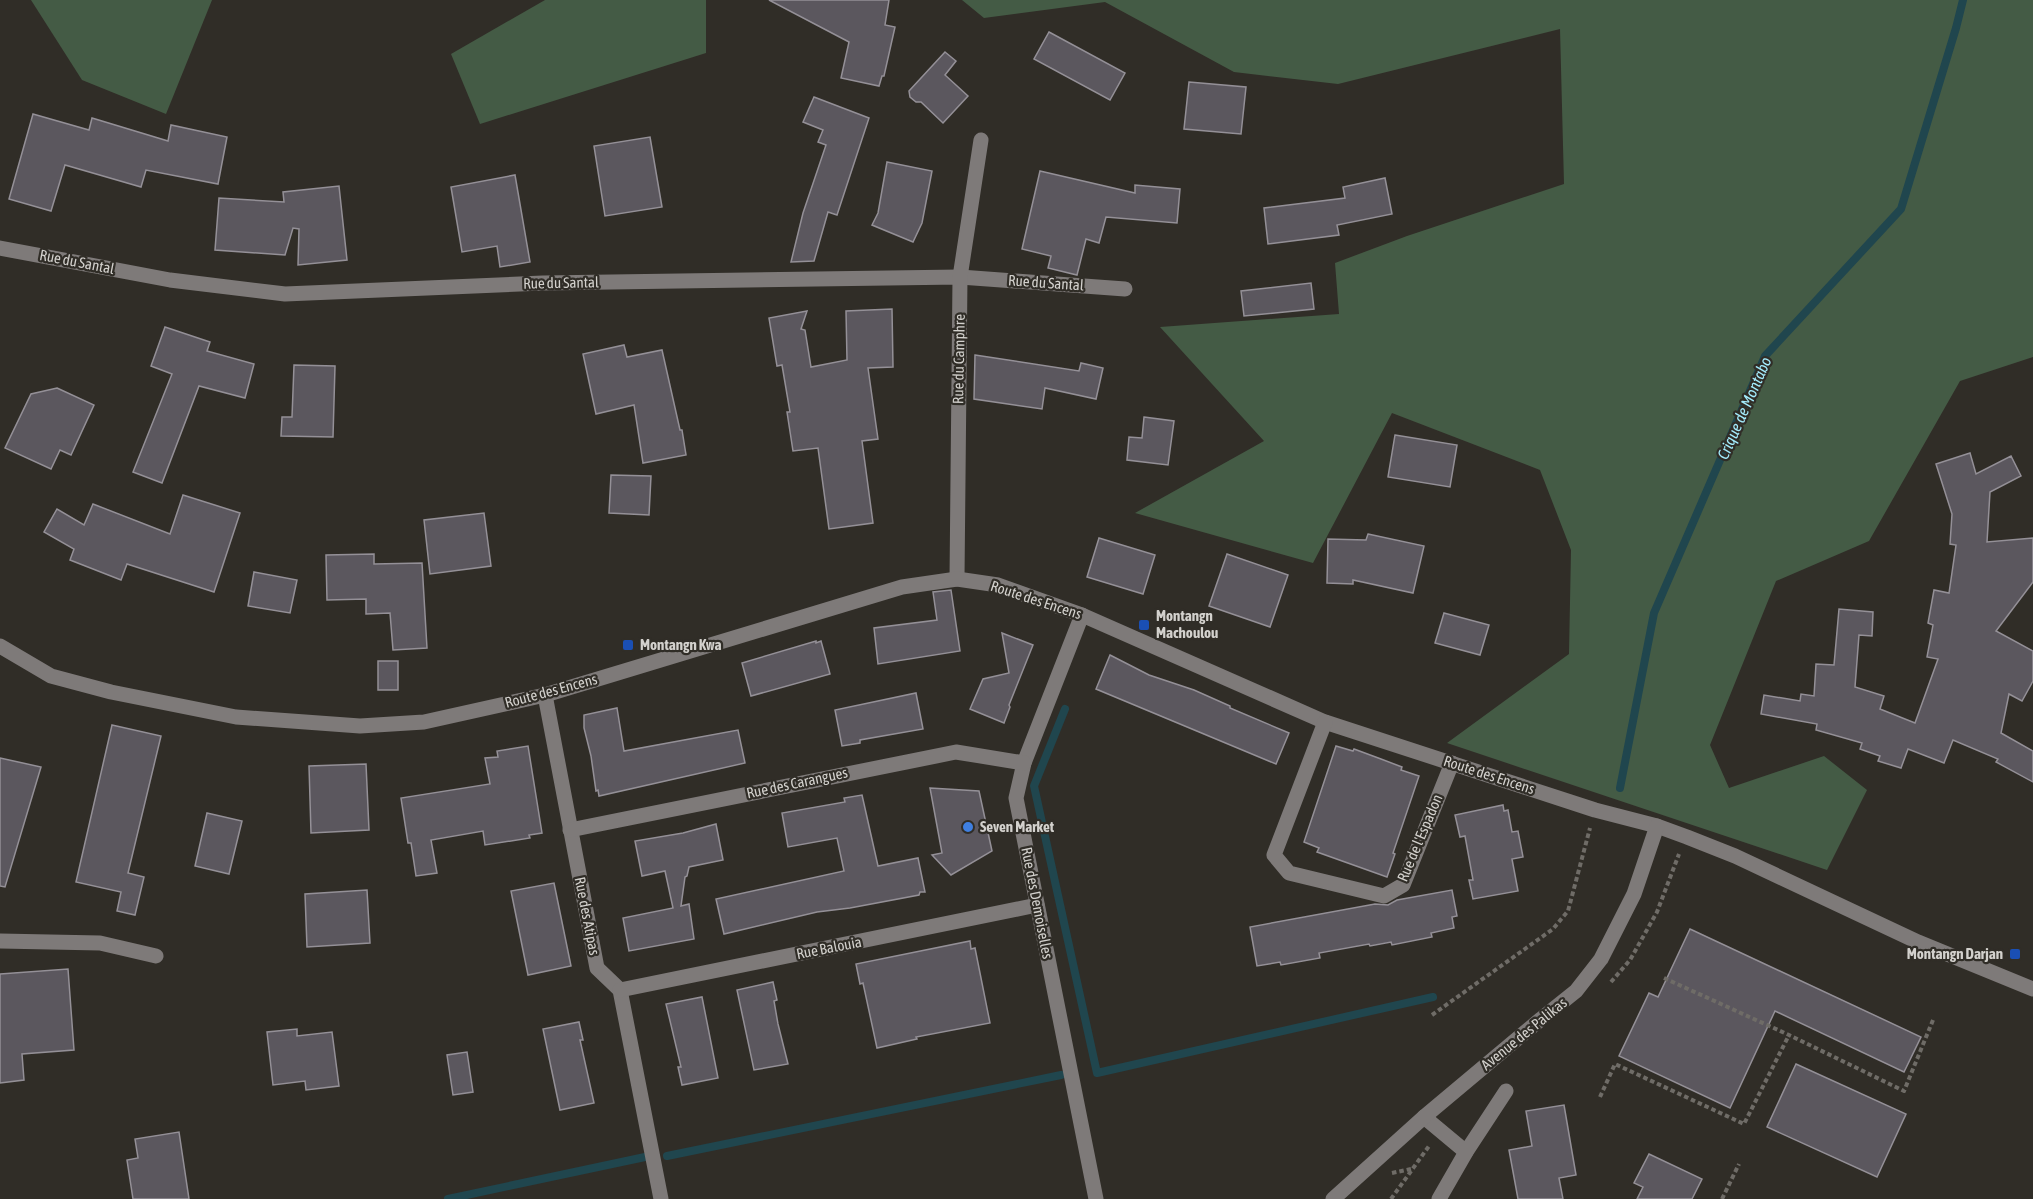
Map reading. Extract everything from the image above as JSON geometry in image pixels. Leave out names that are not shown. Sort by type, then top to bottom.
[{"type":"street","name":"Rue du Camphre","points":[[957,579],[960,278],[981,140]]},
{"type":"street","name":"Rue du Santal","points":[[0,248],[170,280],[285,294],[555,282],[960,278],[1125,289]]},
{"type":"street","name":"Route des Encens","points":[[0,646],[51,676],[111,692],[236,717],[360,726],[424,722],[545,695],[902,587],[957,579],[998,585],[1082,615],[1326,722],[1596,810],[1657,826],[1687,837],[1735,856],[1918,942],[2033,988]]},
{"type":"street","name":"Rue des Demoiselles","points":[[1082,615],[1024,763],[1016,798],[1096,1199]]},
{"type":"street","name":"Rue des Atipas","points":[[545,695],[597,968],[620,990]]},
{"type":"street","name":"Rue de l'Espadon","points":[[1326,722],[1274,855],[1289,873],[1384,896],[1403,885],[1452,763]]},
{"type":"street","name":"Rue des Carangues","points":[[570,830],[957,752],[1024,763]]},
{"type":"street","name":"Avenue des Palikas","points":[[1333,1199],[1424,1117],[1576,991],[1601,959],[1634,894],[1657,826]]},
{"type":"street","name":"Rue Balouia","points":[[620,990],[1037,905]]},
{"type":"street","points":[[0,940],[100,943],[156,956]]},
{"type":"street","points":[[620,990],[661,1199]]},
{"type":"street","points":[[1439,1199],[1466,1152],[1506,1091]]},
{"type":"street","points":[[1424,1117],[1466,1152]]},
{"type":"path","points":[[1432,1015],[1553,929],[1568,911],[1596,810]]},
{"type":"path","points":[[1657,912],[1687,837]]},
{"type":"path","points":[[1664,978],[1904,1091],[1932,1020]]},
{"type":"path","points":[[1600,1097],[1615,1064],[1744,1124],[1789,1035]]},
{"type":"path","points":[[1390,1199],[1429,1146]]},
{"type":"path","points":[[1722,1199],[1739,1164]]},
{"type":"green space","points":[[31,0],[212,0],[166,114],[82,80]]},
{"type":"green space","points":[[545,0],[706,0],[706,53],[480,124],[451,54]]},
{"type":"green space","points":[[962,0],[2033,0],[2033,357],[1960,381],[1869,541],[1776,581],[1710,745],[1729,788],[1824,756],[1867,790],[1827,870],[1447,743],[1569,654],[1571,550],[1540,470],[1392,413],[1313,563],[1135,513],[1264,441],[1160,327],[1339,314],[1335,263],[1407,236],[1564,184],[1560,29],[1338,84],[1234,72],[1105,2],[984,18]]},
{"type":"building","points":[[769,0],[889,0],[885,25],[895,27],[884,76],[879,86],[841,78],[849,42]]},
{"type":"building","points":[[1049,32],[1125,73],[1110,100],[1034,59]]},
{"type":"building","points":[[945,52],[956,61],[945,75],[968,96],[943,123],[921,102],[916,102],[910,97],[909,91]]},
{"type":"building","points":[[1189,82],[1246,87],[1241,134],[1184,129]]},
{"type":"building","points":[[814,97],[869,118],[837,215],[828,212],[814,261],[791,262],[803,213],[826,145],[818,142],[823,130],[803,122]]},
{"type":"building","points":[[33,114],[89,130],[92,118],[168,141],[171,125],[227,137],[218,184],[146,170],[141,187],[65,165],[51,211],[9,199]]},
{"type":"building","points":[[650,137],[662,207],[605,216],[594,146]]},
{"type":"building","points":[[887,162],[932,171],[922,223],[913,242],[872,225],[878,213]]},
{"type":"building","points":[[1040,171],[1135,193],[1135,185],[1180,189],[1177,223],[1106,217],[1099,243],[1086,239],[1077,275],[1048,268],[1051,256],[1022,249]]},
{"type":"building","points":[[515,175],[530,262],[500,267],[497,246],[462,252],[451,187]]},
{"type":"building","points":[[1385,178],[1392,214],[1337,225],[1339,235],[1268,244],[1264,208],[1345,198],[1343,187]]},
{"type":"building","points":[[339,186],[347,260],[298,265],[299,229],[293,228],[285,255],[215,250],[219,198],[284,202],[283,192]]},
{"type":"building","points":[[1311,283],[1314,309],[1244,316],[1241,291]]},
{"type":"building","points":[[892,309],[893,367],[868,368],[878,439],[862,441],[873,523],[829,529],[818,448],[793,451],[787,412],[790,412],[782,365],[777,366],[769,318],[807,311],[801,329],[805,330],[811,367],[847,360],[846,311]]},
{"type":"building","points":[[165,327],[210,342],[207,351],[254,364],[245,398],[199,386],[162,483],[133,472],[172,374],[151,366]]},
{"type":"building","points":[[624,345],[627,357],[662,350],[686,455],[643,463],[634,405],[596,414],[583,354]]},
{"type":"building","points":[[975,355],[1079,371],[1081,363],[1103,368],[1096,399],[1045,388],[1042,409],[974,399]]},
{"type":"building","points":[[294,365],[335,366],[333,437],[281,436],[282,417],[292,417]]},
{"type":"building","points":[[57,388],[94,405],[71,455],[60,450],[51,469],[5,448],[31,394]]},
{"type":"building","points":[[1144,417],[1174,421],[1168,465],[1127,460],[1129,437],[1142,438]]},
{"type":"building","points":[[1395,435],[1457,445],[1450,487],[1388,477]]},
{"type":"building","points":[[1970,453],[1976,474],[2011,456],[2021,476],[1990,492],[1987,542],[2033,538],[2033,582],[1996,631],[2033,651],[2033,681],[2022,701],[2009,694],[2001,733],[2033,751],[2033,782],[1996,762],[1998,759],[1953,740],[1944,763],[1908,749],[1901,768],[1878,761],[1880,756],[1860,749],[1862,743],[1816,730],[1817,724],[1761,714],[1764,695],[1800,701],[1801,694],[1814,696],[1816,664],[1834,665],[1839,609],[1873,612],[1872,636],[1859,635],[1855,687],[1884,696],[1880,709],[1915,723],[1938,659],[1927,657],[1933,625],[1928,623],[1934,590],[1949,593],[1956,545],[1950,544],[1952,514],[1936,464]]},
{"type":"building","points":[[611,475],[651,476],[649,515],[609,513]]},
{"type":"building","points":[[183,495],[240,513],[214,592],[127,564],[121,580],[70,560],[74,549],[44,532],[57,509],[84,525],[93,504],[170,534]]},
{"type":"building","points":[[484,513],[491,566],[430,574],[424,520]]},
{"type":"building","points":[[1368,534],[1424,546],[1413,593],[1353,580],[1353,584],[1327,583],[1328,539],[1366,540]]},
{"type":"building","points":[[1099,538],[1155,555],[1143,594],[1087,577]]},
{"type":"building","points":[[374,554],[374,564],[422,563],[427,648],[393,650],[390,613],[366,614],[366,599],[327,600],[326,555]]},
{"type":"building","points":[[1227,554],[1288,575],[1270,627],[1209,606]]},
{"type":"building","points":[[254,572],[297,580],[290,613],[248,606]]},
{"type":"building","points":[[951,590],[960,651],[878,664],[874,628],[937,620],[933,592]]},
{"type":"building","points":[[1444,613],[1489,625],[1480,655],[1435,643]]},
{"type":"building","points":[[1002,633],[1033,645],[1004,723],[970,709],[983,679],[1009,673]]},
{"type":"building","points":[[816,641],[816,643],[821,641],[830,674],[751,696],[742,663]]},
{"type":"building","points":[[1110,655],[1149,675],[1194,690],[1289,733],[1276,764],[1096,689]]},
{"type":"building","points":[[378,661],[398,661],[398,690],[378,690]]},
{"type":"building","points":[[916,693],[923,729],[860,740],[860,743],[842,746],[835,710]]},
{"type":"building","points":[[617,708],[624,751],[738,730],[745,763],[599,796],[598,790],[596,791],[584,728],[584,715]]},
{"type":"building","points":[[112,725],[161,736],[128,873],[144,877],[135,915],[117,911],[121,892],[76,882]]},
{"type":"building","points":[[528,746],[542,833],[529,835],[530,838],[485,845],[483,831],[431,840],[437,873],[416,876],[401,798],[490,784],[485,758],[498,757],[497,751]]},
{"type":"building","points":[[1336,746],[1353,751],[1354,749],[1419,776],[1387,877],[1317,852],[1319,848],[1304,842]]},
{"type":"building","points":[[0,758],[41,767],[5,887],[0,886]]},
{"type":"building","points":[[366,764],[369,830],[311,833],[309,766]]},
{"type":"building","points":[[930,788],[979,791],[992,851],[951,875],[932,855],[942,853]]},
{"type":"building","points":[[862,795],[878,866],[918,858],[925,892],[850,908],[817,912],[724,934],[716,899],[844,871],[837,838],[788,847],[782,813],[845,802],[844,798]]},
{"type":"building","points":[[1503,805],[1504,811],[1508,810],[1512,832],[1518,831],[1523,857],[1512,859],[1518,891],[1473,899],[1469,880],[1473,880],[1465,836],[1460,837],[1455,815]]},
{"type":"building","points":[[207,813],[242,821],[229,874],[195,866]]},
{"type":"building","points":[[716,824],[723,860],[689,867],[685,877],[681,906],[689,904],[694,939],[629,951],[623,918],[673,908],[665,871],[642,876],[635,841],[683,833]]},
{"type":"building","points":[[554,883],[571,966],[528,975],[511,891]]},
{"type":"building","points":[[367,890],[370,943],[307,947],[305,894]]},
{"type":"building","points":[[1452,890],[1457,916],[1452,917],[1454,928],[1431,933],[1432,937],[1392,945],[1391,942],[1370,946],[1369,944],[1319,953],[1320,958],[1281,965],[1280,962],[1257,966],[1250,927],[1375,904],[1388,905],[1397,900]]},
{"type":"building","points":[[1690,929],[1921,1037],[1904,1072],[1775,1011],[1730,1108],[1619,1056],[1649,993],[1658,997]]},
{"type":"building","points":[[970,941],[971,949],[975,948],[990,1023],[916,1037],[917,1039],[877,1048],[863,983],[860,984],[856,964]]},
{"type":"building","points":[[68,969],[74,1050],[22,1054],[24,1080],[0,1083],[0,974]]},
{"type":"building","points":[[773,982],[777,1000],[774,1001],[778,1024],[788,1064],[754,1070],[737,990]]},
{"type":"building","points":[[702,997],[718,1078],[682,1085],[678,1067],[681,1067],[666,1004]]},
{"type":"building","points":[[579,1022],[583,1040],[580,1040],[594,1103],[560,1110],[543,1029]]},
{"type":"building","points":[[297,1029],[297,1036],[332,1032],[339,1086],[306,1090],[305,1081],[273,1085],[267,1032]]},
{"type":"building","points":[[467,1052],[473,1092],[453,1095],[447,1055]]},
{"type":"building","points":[[1796,1064],[1906,1114],[1877,1177],[1767,1127]]},
{"type":"building","points":[[1564,1105],[1576,1175],[1559,1178],[1563,1199],[1518,1199],[1509,1150],[1532,1146],[1526,1111]]},
{"type":"building","points":[[179,1132],[189,1199],[133,1199],[127,1160],[138,1158],[135,1139]]},
{"type":"building","points":[[1649,1154],[1702,1179],[1692,1199],[1637,1199],[1643,1187],[1634,1183]]},
{"type":"waterway","name":"Crique de Montabo","points":[[1620,788],[1654,613],[1765,356],[1901,209],[1963,0]]},
{"type":"waterway","points":[[1065,709],[1034,786],[1097,1073],[1433,997]]},
{"type":"waterway","points":[[667,1156],[1061,1075]]},
{"type":"waterway","points":[[448,1199],[645,1157]]},
{"type":"place","name":"Montangn Machoulou","points":[[1144,625]]},
{"type":"place","name":"Montangn Kwa","points":[[628,645]]},
{"type":"place","name":"Seven Market","points":[[968,827]]},
{"type":"place","name":"Montangn Darjan","points":[[2015,954]]}]
